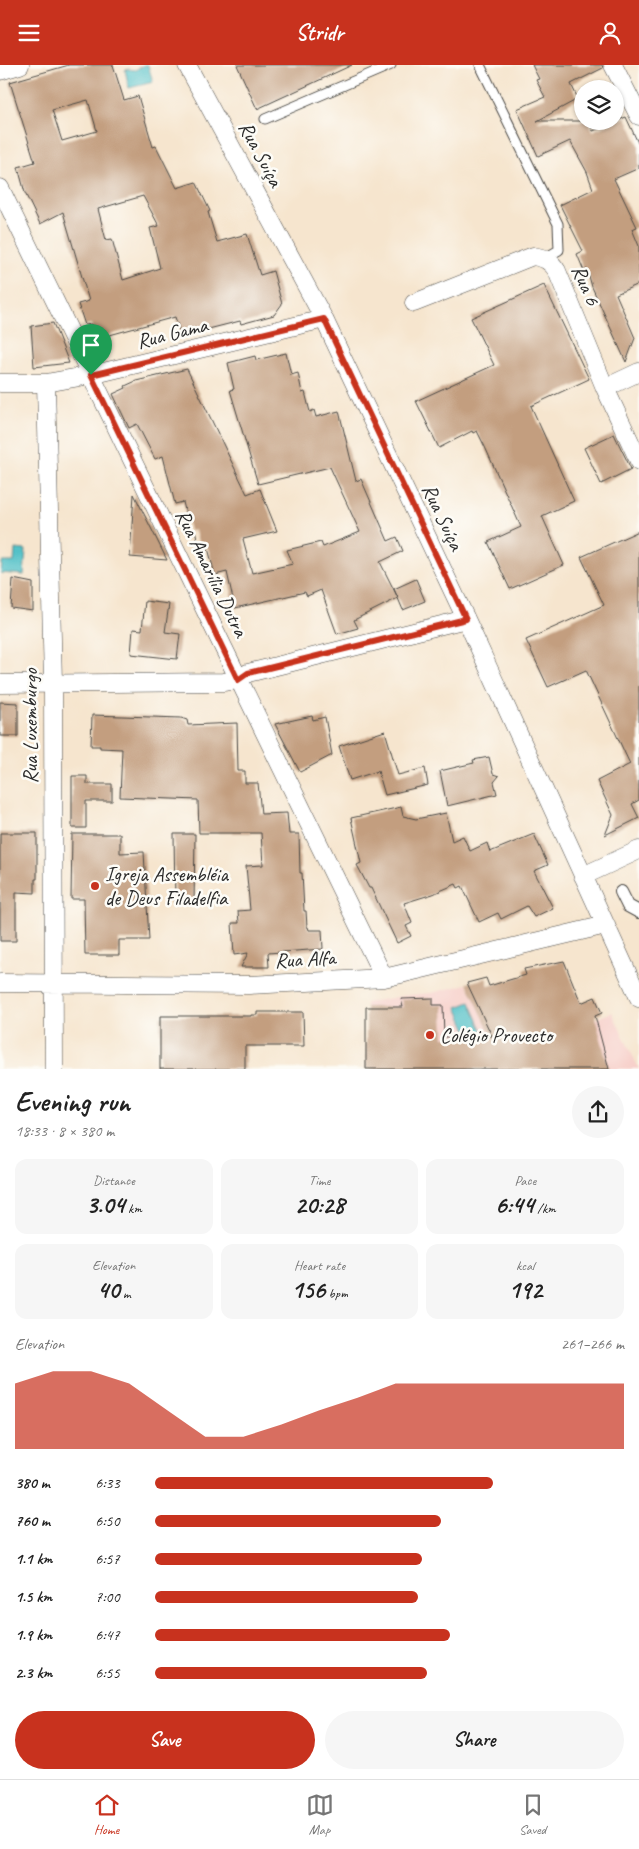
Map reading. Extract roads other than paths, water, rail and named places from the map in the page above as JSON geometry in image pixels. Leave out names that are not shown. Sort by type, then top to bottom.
[{"type":"street","points":[[0,71],[20,65]]},
{"type":"street","name":"Rua Suíça","points":[[187,65],[324,319],[466,619],[639,998]]},
{"type":"street","points":[[613,65],[639,116]]},
{"type":"street","name":"Rua Amarília Dutra","points":[[0,188],[384,978]]},
{"type":"street","name":"Rua 6","points":[[414,303],[533,256],[545,258],[557,271],[605,388],[639,461]]},
{"type":"street","name":"Rua Gama","points":[[0,383],[46,383],[91,375],[324,319]]},
{"type":"street","points":[[605,388],[639,372]]},
{"type":"street","name":"Rua Luxemburgo","points":[[46,383],[53,683],[54,1069]]},
{"type":"street","points":[[0,684],[223,682],[238,680],[248,673],[466,619]]},
{"type":"street","points":[[583,876],[639,850]]},
{"type":"street","points":[[621,892],[628,906],[639,912]]},
{"type":"street","name":"Rua Alfa","points":[[0,983],[248,985],[384,978],[606,925]]},
{"type":"lane","points":[[265,119],[391,65]]},
{"type":"lane","points":[[480,65],[558,224],[559,250],[545,258]]},
{"type":"water","points":[[148,65],[153,82],[129,88],[125,70],[135,70]]},
{"type":"water","points":[[15,549],[26,550],[24,575],[1,573],[2,562],[14,562]]},
{"type":"water","points":[[470,1002],[484,1034],[471,1039],[457,1007]]},
{"type":"place","name":"Igreja Assembléia de Deus Filadelfia","points":[[95,886]]},
{"type":"place","name":"Colégio Provecto","points":[[430,1035]]}]
